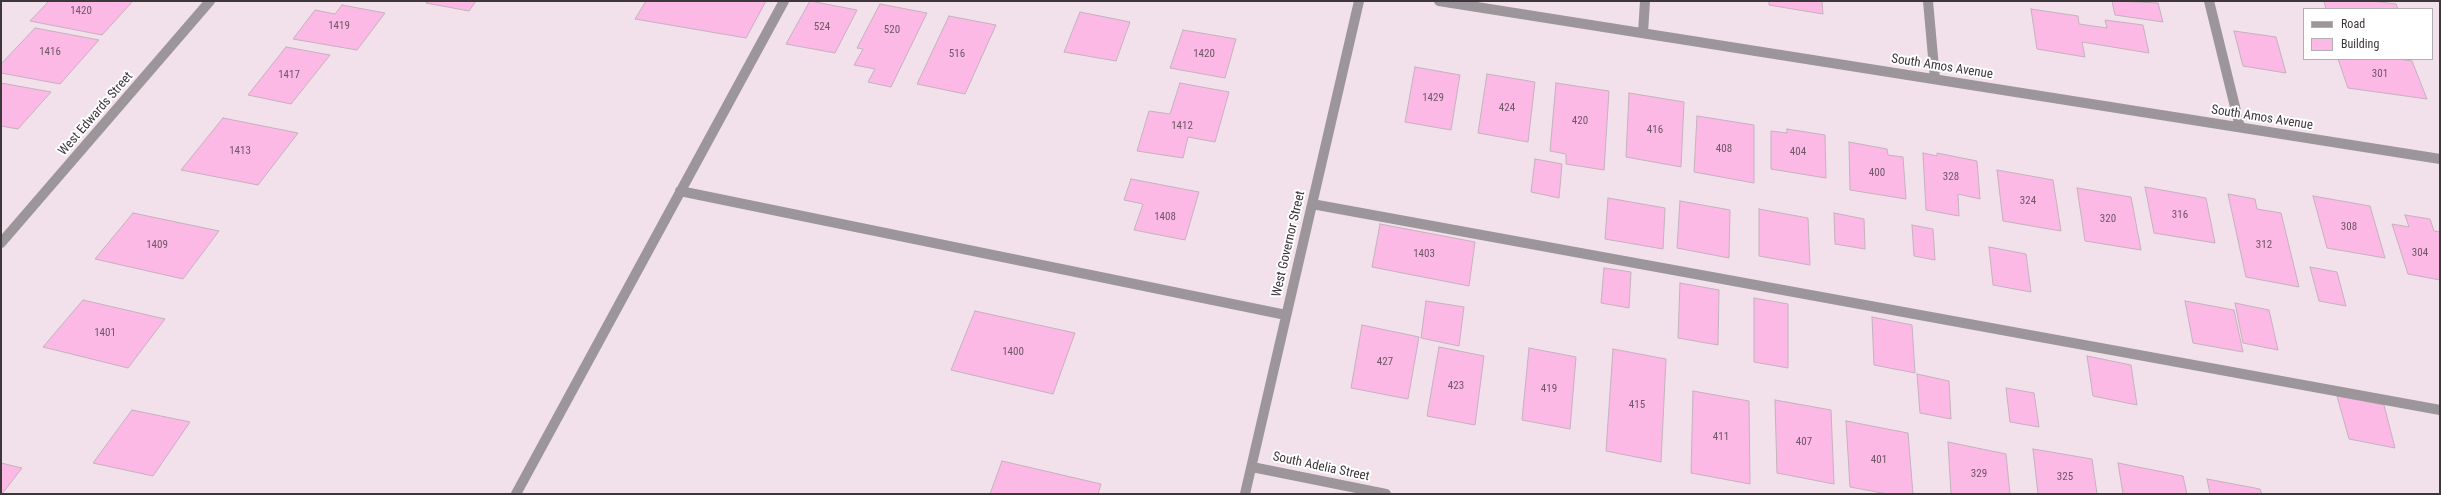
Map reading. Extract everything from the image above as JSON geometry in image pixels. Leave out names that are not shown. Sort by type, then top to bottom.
[{"type":"street","name":"West Edwards Street","points":[[1,243],[210,1]]},
{"type":"street","points":[[516,494],[784,1]]},
{"type":"street","name":"West Governor Street","points":[[1245,494],[1359,1]]},
{"type":"street","name":"South Amos Avenue","points":[[1439,1],[2440,159]]},
{"type":"street","points":[[1643,33],[1645,1]]},
{"type":"street","points":[[1928,1],[1935,79]]},
{"type":"street","points":[[2210,1],[2240,127]]},
{"type":"street","points":[[680,191],[1286,315]]},
{"type":"street","points":[[1312,204],[2440,410]]},
{"type":"street","name":"South Adelia Street","points":[[1252,467],[1386,494]]},
{"type":"building","points":[[49,1],[133,1],[102,35],[30,21]]},
{"type":"building","points":[[428,1],[476,1],[469,11],[426,3]]},
{"type":"building","points":[[646,1],[766,1],[746,38],[635,19]]},
{"type":"building","points":[[810,1],[857,10],[835,53],[786,44]]},
{"type":"building","points":[[1769,1],[1822,1],[1823,14],[1769,5]]},
{"type":"building","points":[[2112,1],[2158,3],[2163,22],[2115,15]]},
{"type":"building","points":[[2324,1],[2372,1],[2396,4],[2398,8],[2326,8]]},
{"type":"building","points":[[880,4],[927,13],[891,87],[868,82],[875,69],[854,65],[863,49],[857,48]]},
{"type":"building","points":[[342,5],[385,13],[357,50],[293,39],[315,10],[335,14]]},
{"type":"building","points":[[2031,9],[2078,16],[2079,24],[2107,28],[2105,20],[2143,25],[2149,53],[2082,42],[2085,57],[2037,49]]},
{"type":"building","points":[[1080,12],[1130,22],[1116,61],[1064,52]]},
{"type":"building","points":[[949,16],[996,25],[965,94],[917,84]]},
{"type":"building","points":[[35,28],[99,40],[60,84],[1,73],[1,64]]},
{"type":"building","points":[[1183,30],[1236,39],[1225,78],[1170,68]]},
{"type":"building","points":[[2234,31],[2276,37],[2286,73],[2243,66]]},
{"type":"building","points":[[286,47],[330,55],[291,104],[248,95]]},
{"type":"building","points":[[2338,60],[2405,60],[2412,61],[2427,99],[2348,88]]},
{"type":"building","points":[[1415,67],[1460,75],[1451,130],[1405,122]]},
{"type":"building","points":[[1487,74],[1535,82],[1528,142],[1478,133]]},
{"type":"building","points":[[1,83],[51,92],[18,129],[1,126]]},
{"type":"building","points":[[1180,83],[1229,92],[1215,142],[1188,137],[1183,158],[1137,151],[1149,111],[1170,114]]},
{"type":"building","points":[[1556,83],[1609,91],[1604,170],[1566,164],[1566,154],[1550,151]]},
{"type":"building","points":[[1629,93],[1684,102],[1681,167],[1626,157]]},
{"type":"building","points":[[1697,116],[1754,125],[1754,183],[1694,172]]},
{"type":"building","points":[[223,118],[298,133],[258,185],[181,170]]},
{"type":"building","points":[[1787,129],[1825,135],[1826,178],[1771,169],[1771,131],[1787,133]]},
{"type":"building","points":[[1849,142],[1887,149],[1888,155],[1903,157],[1906,199],[1850,190]]},
{"type":"building","points":[[1923,153],[1937,156],[1937,153],[1977,161],[1980,199],[1958,194],[1959,216],[1926,210]]},
{"type":"building","points":[[1535,159],[1562,164],[1559,198],[1531,192]]},
{"type":"building","points":[[1997,170],[2053,180],[2061,231],[2003,221]]},
{"type":"building","points":[[1131,179],[1199,192],[1185,240],[1134,230],[1143,204],[1124,200]]},
{"type":"building","points":[[2145,187],[2206,198],[2215,243],[2154,233]]},
{"type":"building","points":[[2077,188],[2131,197],[2141,250],[2085,241]]},
{"type":"building","points":[[2228,194],[2255,199],[2257,209],[2281,213],[2299,287],[2246,277]]},
{"type":"building","points":[[2313,196],[2370,206],[2385,258],[2327,248]]},
{"type":"building","points":[[1608,198],[1665,208],[1663,249],[1605,239]]},
{"type":"building","points":[[1680,201],[1730,210],[1729,258],[1677,248]]},
{"type":"building","points":[[1759,209],[1808,218],[1810,265],[1759,256]]},
{"type":"building","points":[[133,213],[219,231],[183,279],[95,259]]},
{"type":"building","points":[[1834,213],[1864,219],[1865,249],[1835,244]]},
{"type":"building","points":[[2405,215],[2430,219],[2434,231],[2440,232],[2440,280],[2408,274],[2392,224],[2409,227]]},
{"type":"building","points":[[1380,224],[1475,242],[1469,286],[1372,267]]},
{"type":"building","points":[[1912,225],[1933,229],[1935,260],[1914,256]]},
{"type":"building","points":[[1989,247],[2026,254],[2031,292],[1993,285]]},
{"type":"building","points":[[2310,267],[2337,272],[2346,306],[2319,301]]},
{"type":"building","points":[[1604,268],[1631,272],[1629,308],[1601,303]]},
{"type":"building","points":[[1680,283],[1719,290],[1718,345],[1678,338]]},
{"type":"building","points":[[1754,298],[1788,304],[1788,368],[1754,362]]},
{"type":"building","points":[[83,300],[165,319],[128,368],[43,347]]},
{"type":"building","points":[[1426,301],[1464,307],[1459,346],[1421,338]]},
{"type":"building","points":[[2185,301],[2234,310],[2243,352],[2193,343]]},
{"type":"building","points":[[2235,303],[2269,310],[2278,350],[2243,343]]},
{"type":"building","points":[[975,311],[1075,333],[1053,394],[951,370]]},
{"type":"building","points":[[1872,317],[1912,325],[1915,373],[1874,365]]},
{"type":"building","points":[[1362,325],[1419,337],[1408,399],[1351,388]]},
{"type":"building","points":[[1439,347],[1484,356],[1475,425],[1427,416]]},
{"type":"building","points":[[1529,348],[1576,357],[1570,429],[1522,420]]},
{"type":"building","points":[[1613,349],[1666,359],[1661,462],[1606,451]]},
{"type":"building","points":[[2087,356],[2131,365],[2137,405],[2093,396]]},
{"type":"building","points":[[1917,374],[1949,381],[1951,419],[1920,413]]},
{"type":"building","points":[[2006,388],[2034,393],[2039,427],[2010,422]]},
{"type":"building","points":[[1693,391],[1749,401],[1750,484],[1691,473]]},
{"type":"building","points":[[2337,396],[2384,405],[2395,448],[2349,439]]},
{"type":"building","points":[[1775,400],[1831,410],[1834,484],[1777,473]]},
{"type":"building","points":[[132,410],[190,422],[153,476],[93,463]]},
{"type":"building","points":[[1846,421],[1908,433],[1913,494],[1888,494],[1850,487]]},
{"type":"building","points":[[1948,442],[2006,454],[2010,494],[1951,494]]},
{"type":"building","points":[[2033,449],[2092,459],[2097,494],[2038,494]]},
{"type":"building","points":[[1002,461],[1101,484],[1098,494],[990,494]]},
{"type":"building","points":[[1,463],[22,468],[2,494],[1,494]]},
{"type":"building","points":[[2118,463],[2183,476],[2187,494],[2123,494]]},
{"type":"building","points":[[2207,479],[2260,489],[2262,494],[2210,494]]}]
